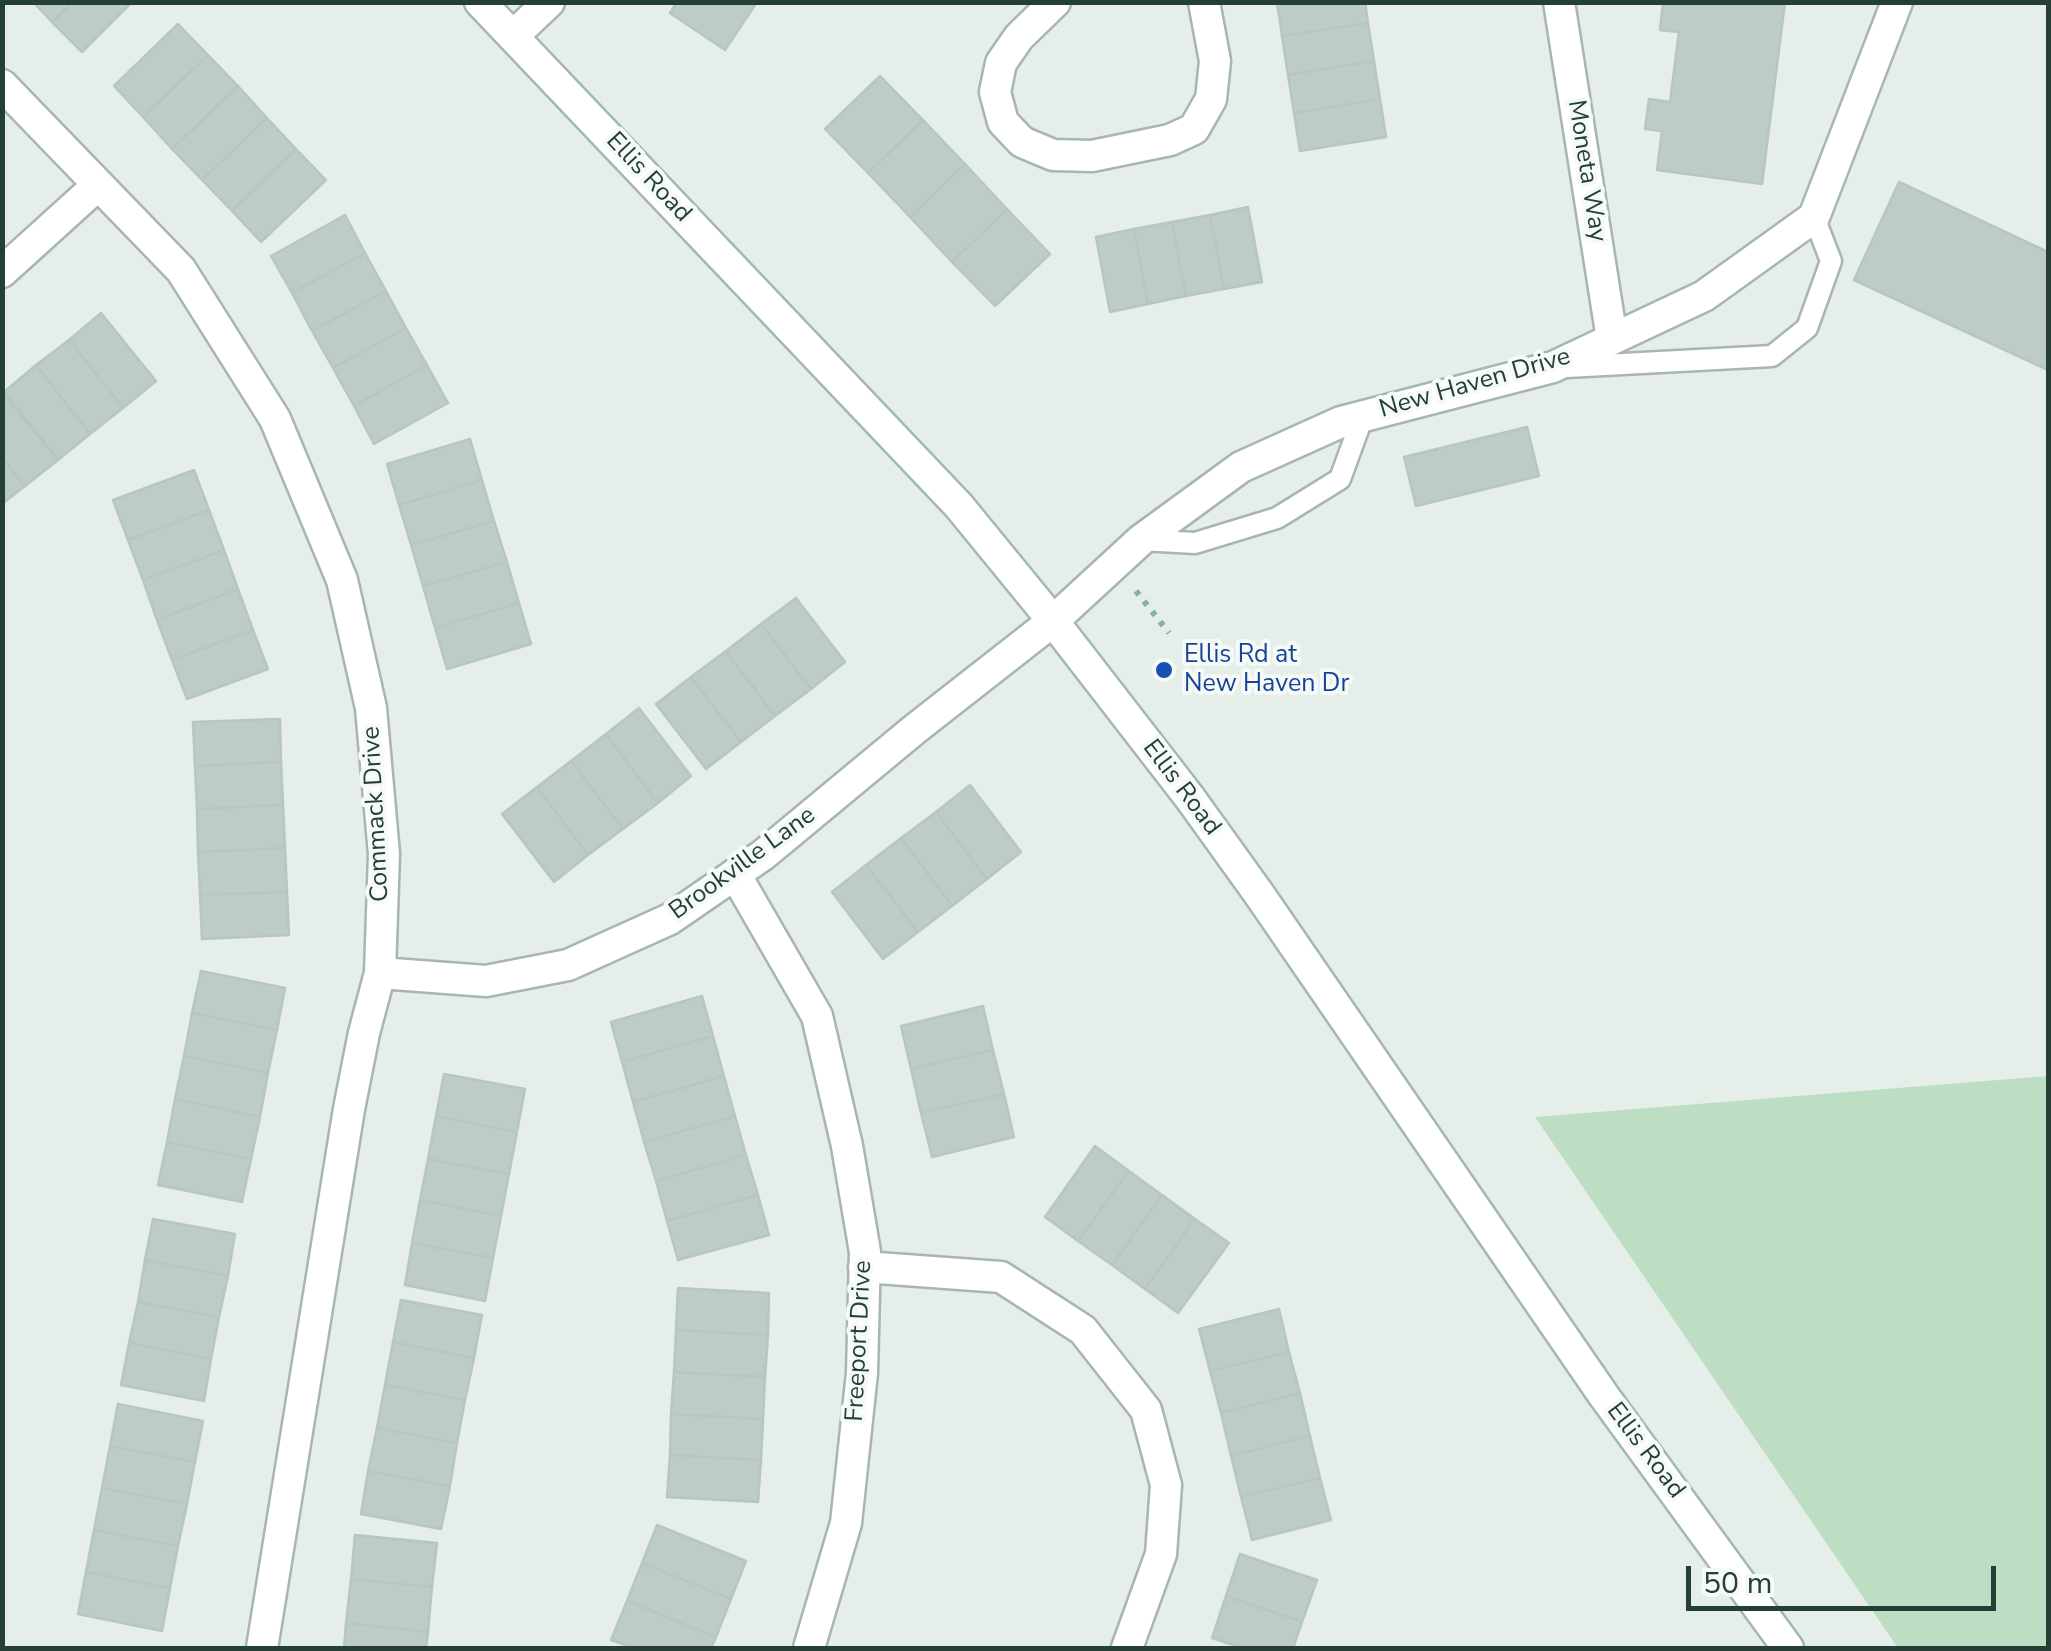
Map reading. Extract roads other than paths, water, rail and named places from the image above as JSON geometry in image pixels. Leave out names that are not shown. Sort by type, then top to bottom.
[{"type":"street","name":"Ellis Road","points":[[480,2],[959,506],[1053,621],[1249,880],[1604,1396],[1788,1648]]},
{"type":"street","points":[[513,36],[549,2]]},
{"type":"street","points":[[1055,2],[1018,37],[1002,64],[995,92],[1003,122],[1022,142],[1053,154],[1092,156],[1170,140],[1194,129],[1211,99],[1216,61],[1204,2]]},
{"type":"street","name":"Moneta Way","points":[[1559,2],[1612,339]]},
{"type":"street","points":[[1814,217],[1897,2]]},
{"type":"street","name":"Commack Drive","points":[[2,85],[180,270],[275,420],[342,580],[371,708],[384,854],[380,973],[349,1109],[262,1648]]},
{"type":"street","points":[[2,272],[98,185]]},
{"type":"street","name":"New Haven Drive","points":[[1053,621],[1141,540],[1242,467],[1341,422],[1553,367],[1704,296],[1814,217]]},
{"type":"street","name":"Brookville Lane","points":[[380,973],[486,981],[568,965],[670,919],[764,855],[1053,621]]},
{"type":"street","name":"Freeport Drive","points":[[735,874],[817,1016],[847,1146],[865,1252],[862,1373],[846,1523],[809,1648]]},
{"type":"street","points":[[864,1267],[1001,1278],[1082,1330],[1146,1410],[1166,1486],[1161,1554],[1127,1648]]},
{"type":"lane","points":[[1553,367],[1772,356],[1807,328],[1832,261],[1814,217]]},
{"type":"lane","points":[[1141,540],[1195,542],[1277,518],[1340,479],[1363,416]]},
{"type":"place","name":"Ellis Rd at New Haven Dr","points":[[1164,670]]}]
